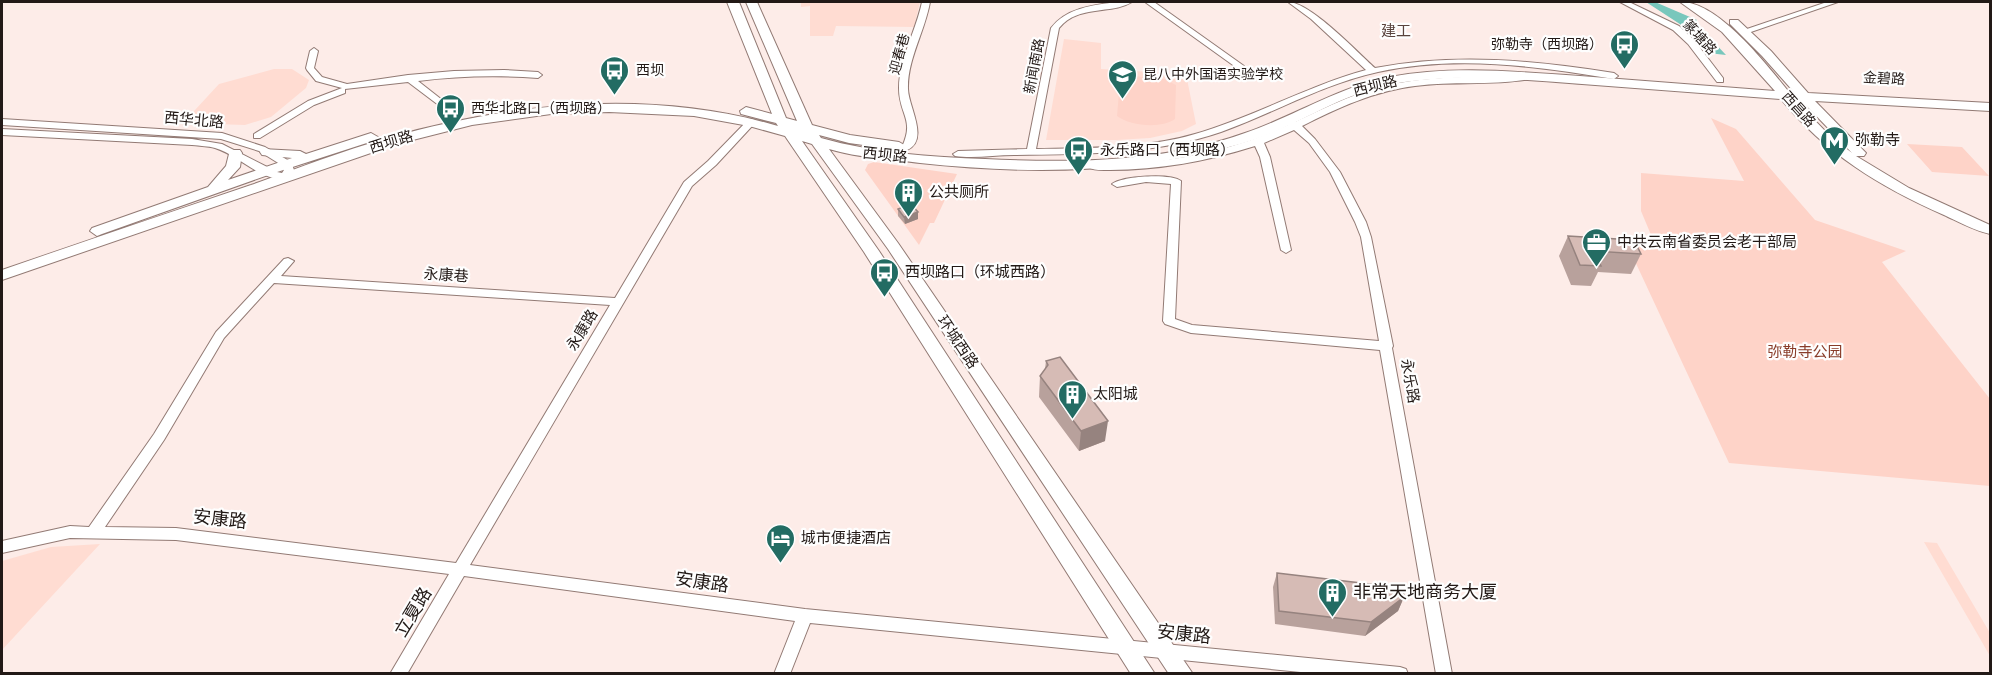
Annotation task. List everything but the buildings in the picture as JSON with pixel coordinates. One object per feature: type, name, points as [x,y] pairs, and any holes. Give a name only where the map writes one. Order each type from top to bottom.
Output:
[{"type":"main road","name":"环城西路","points":[[733,2],[780,118],[871,251],[1144,674]]},
{"type":"main road","name":"环城西路","points":[[751,2],[807,128],[893,246],[1182,674]]},
{"type":"main road","name":"西昌路","points":[[1686,2],[1706,12],[1732,34],[1844,140],[1885,172],[1914,188],[1990,222]]},
{"type":"main road","name":"西昌路","points":[[1700,2],[1732,20],[1745,31],[1822,136],[1849,159],[1906,194],[1990,230]]},
{"type":"main road","name":"西坝路","points":[[2,265],[266,171],[286,170],[330,149],[385,132],[457,116],[542,104],[614,100],[723,106],[780,118],[849,139],[958,154],[1041,160],[1147,154],[1183,148],[1244,130],[1316,96],[1350,83],[1402,72],[1472,68],[1719,80],[1791,91]]},
{"type":"main road","name":"西坝路","points":[[2,275],[286,170],[430,131],[521,114],[583,109],[660,110],[721,115],[851,151],[953,162],[1071,166],[1128,163],[1192,153],[1291,122],[1345,94],[1409,78],[1476,74],[1537,76],[1791,91]]},
{"type":"main road","name":"金碧路","points":[[1791,91],[1990,99]]},
{"type":"main road","name":"金碧路","points":[[1791,91],[1900,104],[1990,107]]},
{"type":"main road","points":[[267,152],[292,155],[330,149]]},
{"type":"main road","points":[[198,195],[229,172],[235,162],[235,153]]},
{"type":"street","name":"迎春巷","points":[[907,147],[914,133],[913,120],[904,99],[906,70],[917,41],[926,2]]},
{"type":"street","name":"新闻南路","points":[[1031,152],[1058,22],[1069,15],[1128,2]]},
{"type":"street","points":[[1149,2],[1240,66]]},
{"type":"street","points":[[1292,2],[1314,17],[1373,71]]},
{"type":"street","name":"篆塘路","points":[[1624,2],[1676,28],[1691,42],[1719,80]]},
{"type":"street","points":[[1745,31],[1834,2]]},
{"type":"street","points":[[314,51],[310,68],[318,79],[347,87],[408,78],[504,72],[538,75]]},
{"type":"street","points":[[958,154],[1005,151],[1083,153],[1177,142],[1236,125],[1307,92],[1373,71],[1420,64],[1468,62],[1564,67],[1614,76]]},
{"type":"street","points":[[408,78],[457,116]]},
{"type":"street","points":[[257,136],[311,103],[342,91]]},
{"type":"street","name":"永康路","points":[[460,570],[688,184],[712,163],[751,122]]},
{"type":"street","points":[[1071,166],[1134,168],[1197,159],[1258,141],[1291,122]]},
{"type":"street","name":"永乐路","points":[[1291,122],[1308,137],[1336,174],[1358,212],[1366,237],[1444,674]]},
{"type":"street","name":"西华北路","points":[[2,123],[222,136],[267,152],[286,170]]},
{"type":"street","name":"西华北路","points":[[2,132],[192,142],[219,146],[266,171]]},
{"type":"street","points":[[1258,141],[1264,157],[1286,250]]},
{"type":"street","points":[[1117,184],[1146,179],[1176,181],[1169,321],[1191,329],[1387,346]]},
{"type":"street","points":[[94,531],[159,437],[210,349],[237,315],[288,261]]},
{"type":"street","name":"永康巷","points":[[271,279],[619,302]]},
{"type":"street","name":"安康路","points":[[2,547],[70,532],[176,534],[805,616],[1400,674]]},
{"type":"street","name":"立夏路","points":[[398,674],[460,570]]},
{"type":"street","points":[[782,674],[805,616]]},
{"type":"shaded area","points":[[801,2],[920,2],[914,27],[836,26],[833,36],[810,36],[810,6],[801,7]]},
{"type":"shaded area","name":"昆八中外国语实验学校","points":[[1064,39],[1101,43],[1101,69],[1186,74],[1196,124],[1182,131],[1150,138],[1046,140]]},
{"type":"shaded area","points":[[274,69],[292,69],[309,80],[306,88],[271,117],[245,125],[183,123],[219,84]]},
{"type":"shaded area","points":[[1924,542],[1937,543],[1990,633],[1990,656]]},
{"type":"shaded area","points":[[100,544],[2,650],[2,561],[51,547]]},
{"type":"green space","points":[[1134,76],[1164,79],[1176,85],[1175,119],[1162,124],[1146,125],[1130,122],[1117,116],[1120,81]]},
{"type":"green space","name":"弥勒寺公园","points":[[1711,118],[1736,129],[1815,220],[1906,251],[1882,262],[1990,399],[1990,486],[1729,463],[1626,242],[1654,242],[1641,211],[1641,173],[1744,181]]},
{"type":"green space","points":[[1907,144],[1962,147],[1989,176],[1932,172]]},
{"type":"green space","points":[[874,162],[957,174],[934,223],[930,223],[919,245],[865,170],[868,164]]},
{"type":"water","points":[[1646,2],[1655,2],[1697,20],[1695,22],[1726,55],[1708,53],[1689,30]]},
{"type":"place","name":"弥勒寺（西坝路）","points":[[1624,70]]},
{"type":"place","name":"西坝","points":[[615,96]]},
{"type":"place","name":"昆八中外国语实验学校","points":[[1122,100]]},
{"type":"place","name":"西华北路口（西坝路）","points":[[450,134]]},
{"type":"place","name":"弥勒寺","points":[[1834,166]]},
{"type":"place","name":"永乐路口（西坝路）","points":[[1079,176]]},
{"type":"place","name":"公共厕所","points":[[908,218]]},
{"type":"place","name":"中共云南省委员会老干部局","points":[[1596,268]]},
{"type":"place","name":"西坝路口（环城西路）","points":[[884,298]]},
{"type":"place","name":"太阳城","points":[[1072,420]]},
{"type":"place","name":"城市便捷酒店","points":[[780,564]]},
{"type":"place","name":"非常天地商务大厦","points":[[1332,618]]},
{"type":"district","name":"建工","points":[[1396,31]]}]
